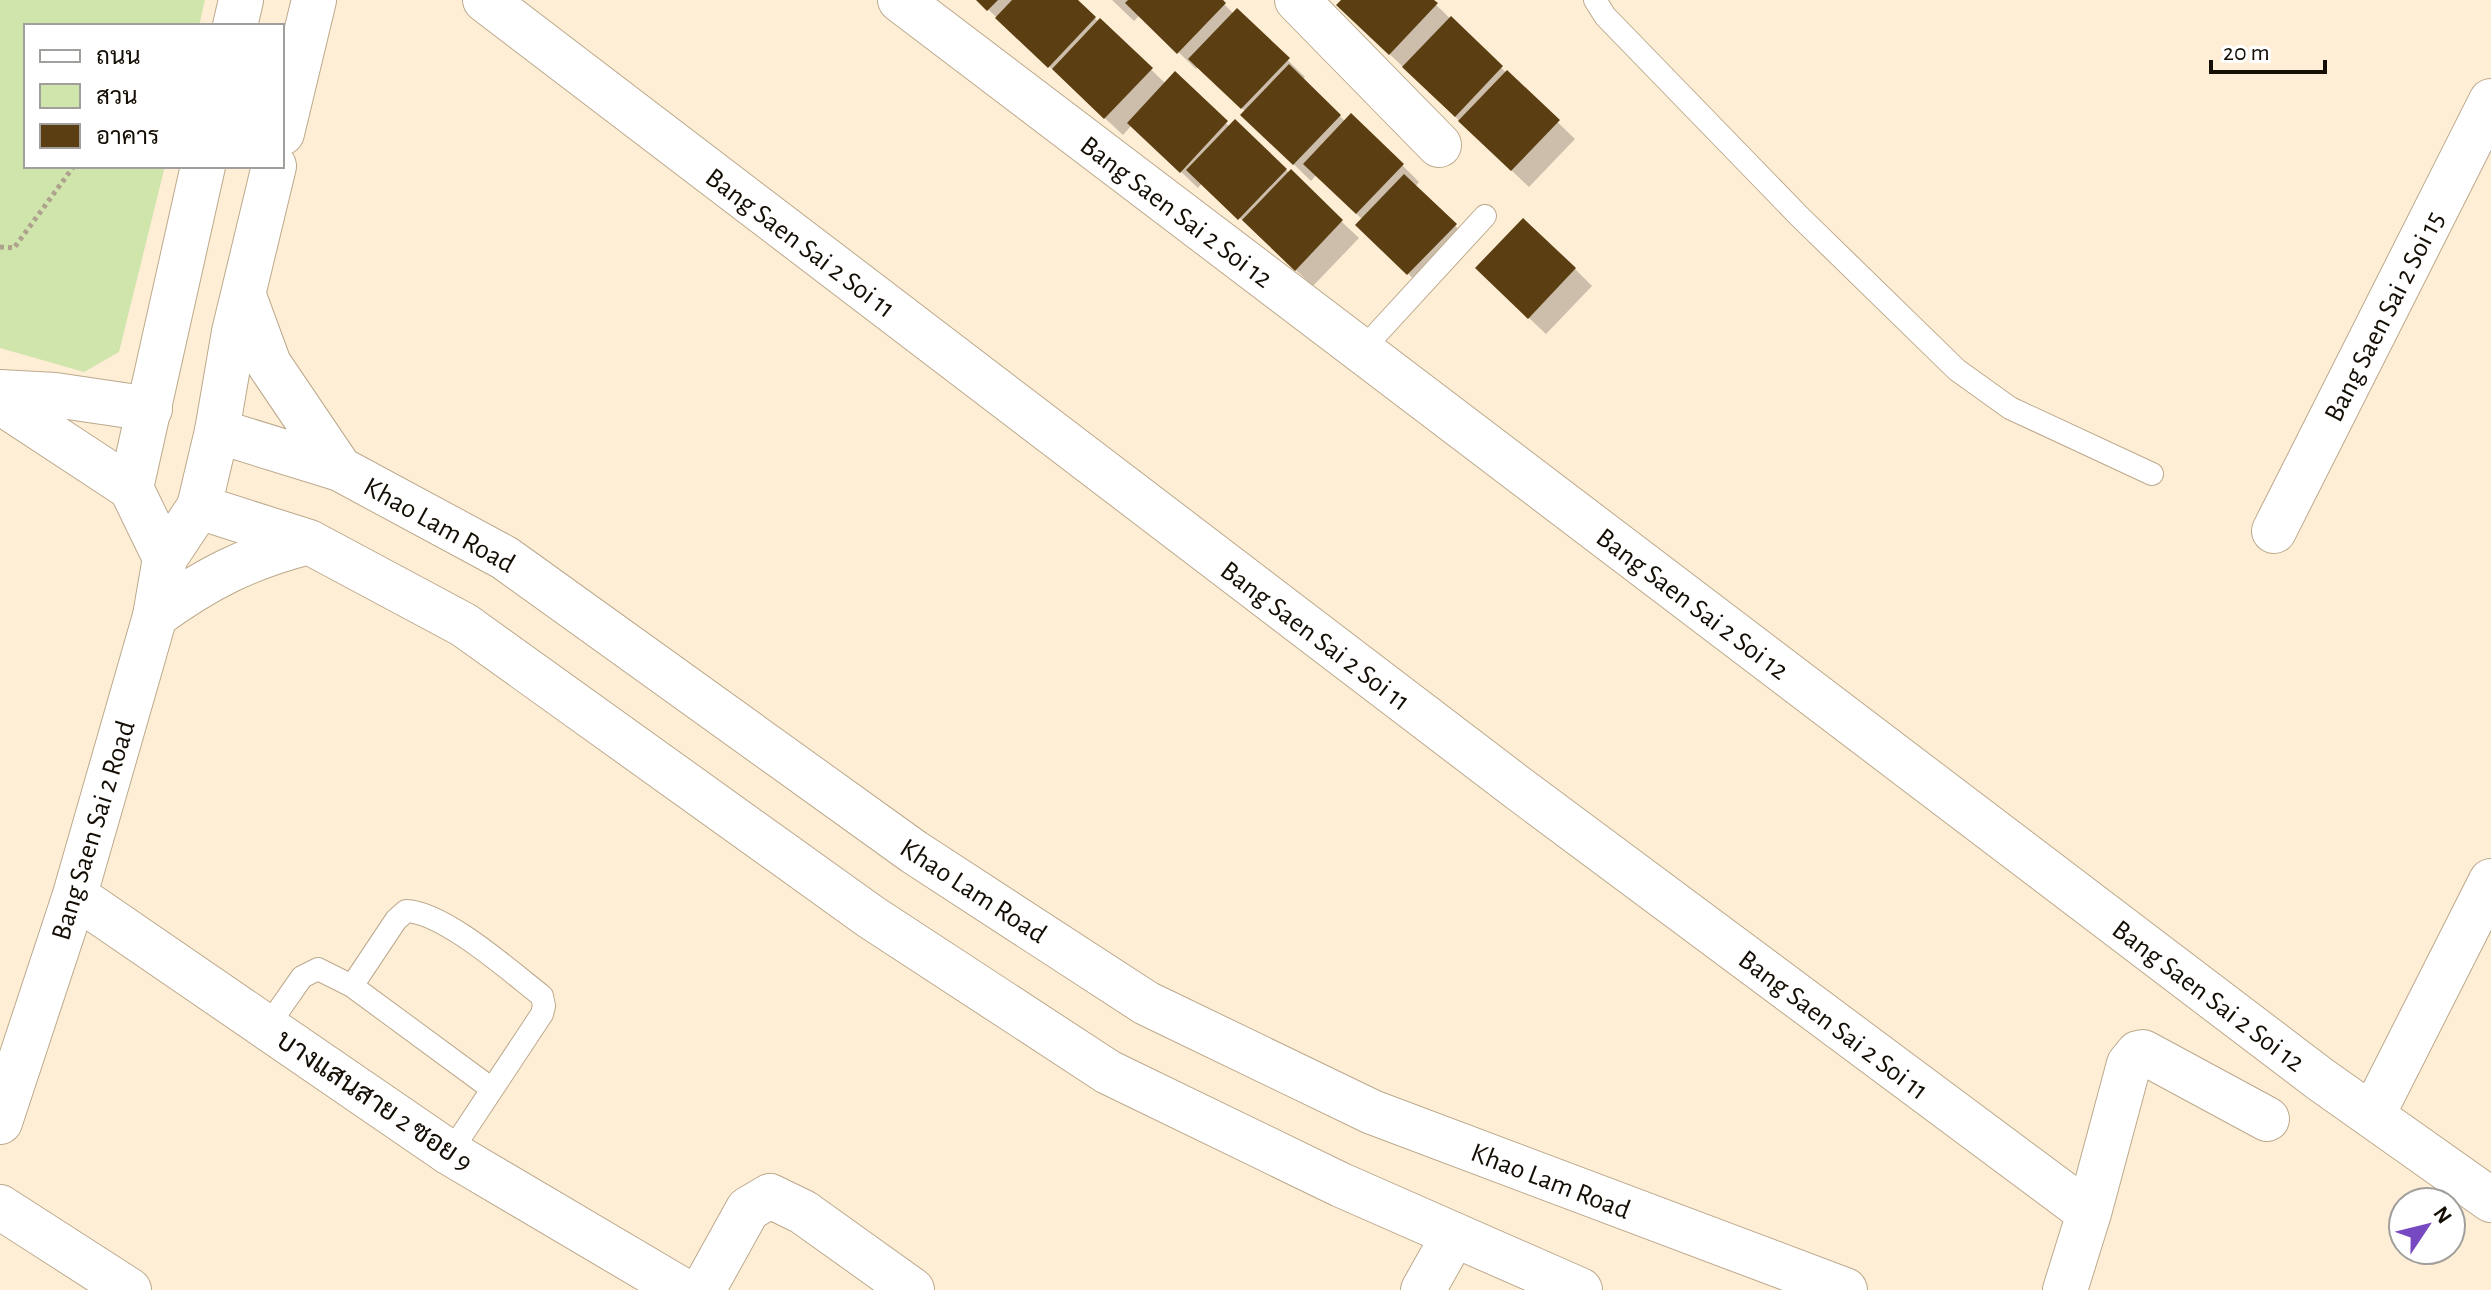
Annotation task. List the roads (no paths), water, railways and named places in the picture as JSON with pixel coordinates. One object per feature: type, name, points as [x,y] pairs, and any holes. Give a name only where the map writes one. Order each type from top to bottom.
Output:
[{"type":"street","points":[[235,24],[241,0]]},
{"type":"street","points":[[284,125],[314,0]]},
{"type":"street","name":"Bang Saen Sai 2 Soi 11","points":[[485,0],[1518,788],[2089,1213]]},
{"type":"street","name":"Bang Saen Sai 2 Soi 12","points":[[900,0],[2372,1116],[2491,1200]]},
{"type":"street","points":[[1297,0],[1439,145]]},
{"type":"street","name":"Bang Saen Sai 2 Soi 15","points":[[2274,531],[2491,101]]},
{"type":"street","points":[[165,558],[131,488],[203,168]]},
{"type":"street","name":"Bang Saen Sai 2 Road","points":[[2,1105],[74,898],[155,616],[165,558],[199,507],[217,431],[234,332],[274,168]]},
{"type":"street","points":[[244,296],[269,364],[340,469]]},
{"type":"street","name":"Khao Lam Road","points":[[0,392],[55,395],[150,409],[340,469],[505,558],[914,852],[1146,1003],[1372,1112],[1845,1290]]},
{"type":"street","points":[[0,402],[131,488],[309,542],[464,625],[871,917],[1108,1072],[1341,1185],[1580,1290]]},
{"type":"street","points":[[155,616],[222,572],[263,554],[309,542]]},
{"type":"street","points":[[2372,1116],[2491,881]]},
{"type":"street","name":"บางแสนสาย 2 ซอย 9","points":[[74,898],[450,1153],[682,1290]]},
{"type":"street","points":[[2065,1290],[2129,1064],[2138,1053],[2143,1052],[2267,1119]]},
{"type":"street","points":[[703,1290],[748,1209],[770,1196],[803,1212],[912,1290]]},
{"type":"street","points":[[0,1207],[129,1290]]},
{"type":"street","points":[[1423,1290],[1454,1235]]},
{"type":"lane","points":[[1595,0],[1605,16],[1800,217],[1957,370],[2010,408],[2152,474]]},
{"type":"lane","points":[[1361,351],[1485,216]]},
{"type":"lane","points":[[352,986],[396,920],[406,911],[421,911],[480,948],[542,996],[544,1006],[450,1153]]},
{"type":"lane","points":[[267,1027],[302,977],[318,969],[352,986],[492,1089]]}]
